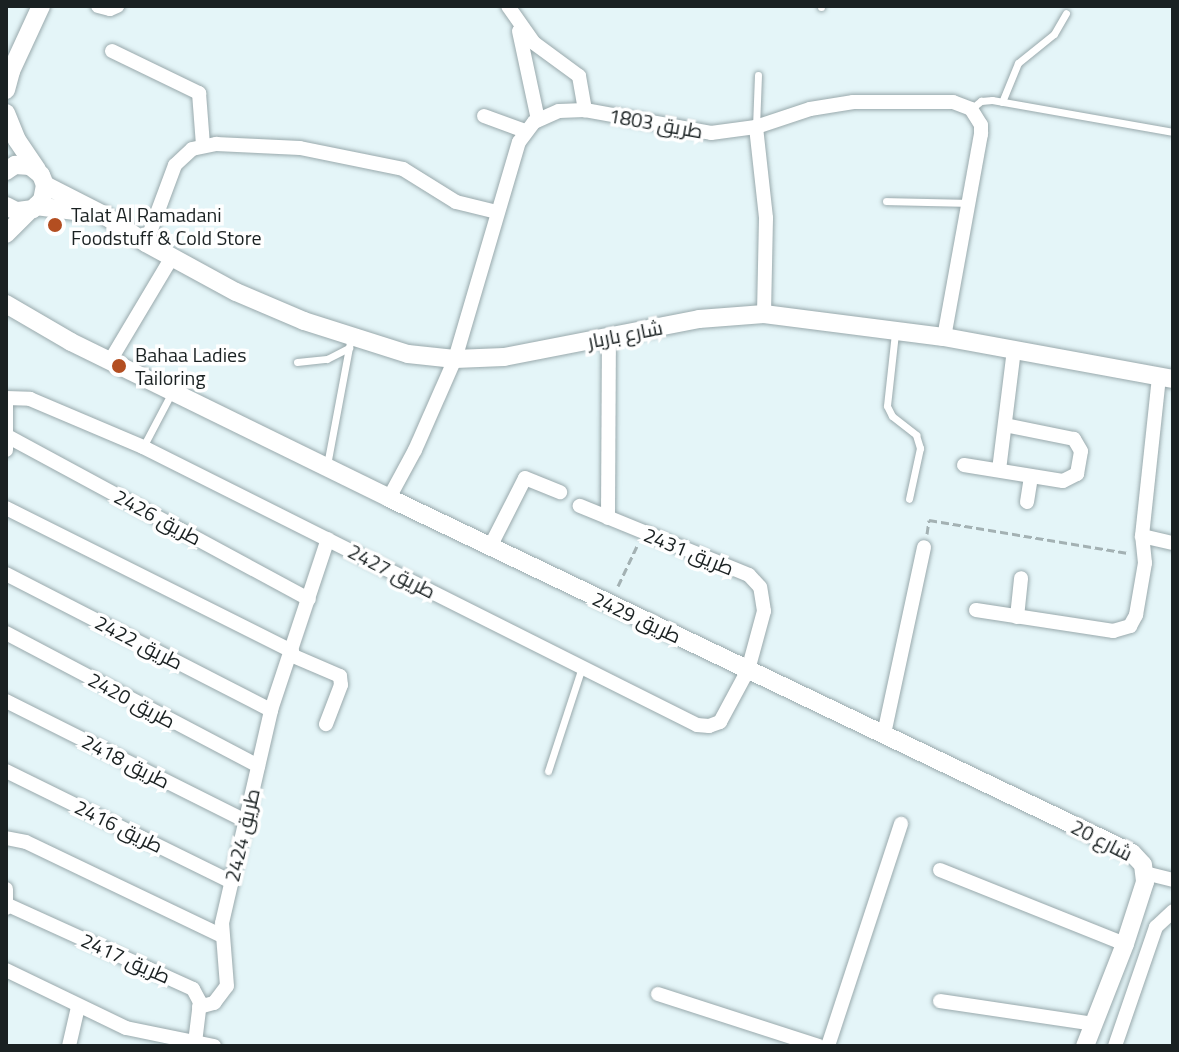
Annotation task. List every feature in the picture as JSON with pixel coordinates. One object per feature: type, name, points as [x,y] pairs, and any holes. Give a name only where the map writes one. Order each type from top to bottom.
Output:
[{"type":"street","points":[[6,90],[11,71],[41,6]]},
{"type":"street","points":[[98,6],[110,9],[117,6]]},
{"type":"street","points":[[511,11],[534,43],[579,76],[583,84],[585,110]]},
{"type":"street","points":[[511,11],[524,47],[538,120]]},
{"type":"street","points":[[112,51],[199,93],[210,144]]},
{"type":"street","name":"طريق 1803","points":[[525,131],[538,120],[559,111],[585,110],[691,131],[729,132],[756,127],[810,109],[853,102],[953,102],[971,109]]},
{"type":"street","points":[[944,337],[981,134],[981,125],[971,109]]},
{"type":"street","points":[[6,113],[17,140],[41,178],[33,208],[6,234]]},
{"type":"street","points":[[389,498],[415,450],[455,359],[497,212],[525,131],[484,116]]},
{"type":"street","points":[[756,127],[766,218],[764,314]]},
{"type":"street","points":[[146,243],[175,165],[182,156],[210,144],[300,148],[403,169],[456,202],[497,212]]},
{"type":"street","points":[[6,171],[23,165],[41,178]]},
{"type":"street","name":"شارع باربار","points":[[41,178],[146,243],[270,307],[350,343],[408,354],[455,359],[504,357],[699,319],[764,314],[944,337],[1166,377]]},
{"type":"street","name":"شارع باربار","points":[[6,206],[16,211],[33,208],[104,215]]},
{"type":"street","points":[[110,361],[172,257]]},
{"type":"street","name":"طريق 2429","points":[[6,304],[110,361],[389,498],[884,734]]},
{"type":"street","points":[[608,518],[609,337]]},
{"type":"street","points":[[999,470],[1014,349]]},
{"type":"street","points":[[976,610],[1113,631],[1125,629],[1136,615],[1145,555],[1142,536],[1166,377]]},
{"type":"street","name":"طريق 2427","points":[[7,404],[30,399],[143,447],[697,725],[709,726],[724,717],[748,670]]},
{"type":"street","points":[[6,450],[7,404]]},
{"type":"street","points":[[964,465],[1063,481],[1074,477],[1081,451],[1078,442],[1070,437],[1005,425]]},
{"type":"street","name":"طريق 2426","points":[[7,436],[309,599]]},
{"type":"street","points":[[1027,502],[1031,476]]},
{"type":"street","points":[[490,547],[525,478],[560,492]]},
{"type":"street","name":"طريق 2431","points":[[580,506],[749,575],[760,587],[764,611],[748,670]]},
{"type":"street","points":[[6,508],[340,676],[341,685],[326,724]]},
{"type":"street","points":[[1142,536],[1173,543]]},
{"type":"street","name":"طريق 2424","points":[[199,1007],[214,1003],[227,986],[220,935],[258,766],[271,710],[328,539]]},
{"type":"street","points":[[884,734],[924,547]]},
{"type":"street","name":"طريق 2422","points":[[6,574],[271,710]]},
{"type":"street","points":[[1017,617],[1021,578]]},
{"type":"street","name":"طريق 2420","points":[[6,633],[258,766]]},
{"type":"street","name":"طريق 2418","points":[[6,701],[246,821]]},
{"type":"street","name":"شارع 20","points":[[884,734],[1132,853],[1143,865],[1145,873],[1125,944],[1085,1046]]},
{"type":"street","name":"طريق 2416","points":[[6,771],[232,882]]},
{"type":"street","points":[[828,1046],[901,824]]},
{"type":"street","points":[[6,838],[26,842],[220,935]]},
{"type":"street","points":[[940,870],[1125,944]]},
{"type":"street","points":[[1145,873],[1173,880]]},
{"type":"street","points":[[6,889],[7,906]]},
{"type":"street","name":"طريق 2417","points":[[7,906],[189,986],[197,992],[199,1007]]},
{"type":"street","points":[[1115,1046],[1156,927],[1173,911]]},
{"type":"street","points":[[6,970],[78,1007],[142,1033],[214,1046]]},
{"type":"street","points":[[658,994],[819,1046]]},
{"type":"street","points":[[940,1001],[1093,1024]]},
{"type":"street","points":[[69,1046],[78,1007]]},
{"type":"street","points":[[195,1044],[199,1007]]},
{"type":"lane","points":[[1002,102],[1018,63],[1054,34],[1066,13]]},
{"type":"lane","points":[[756,127],[758,75]]},
{"type":"lane","name":"طريق 1803","points":[[971,109],[986,100],[1173,132]]},
{"type":"lane","points":[[886,201],[969,203]]},
{"type":"lane","points":[[895,330],[887,406],[892,416],[916,435],[920,448],[909,499]]},
{"type":"lane","points":[[297,362],[327,359],[350,343]]},
{"type":"lane","points":[[327,467],[350,343]]},
{"type":"lane","points":[[143,447],[173,391]]},
{"type":"lane","points":[[548,771],[582,667]]},
{"type":"path","points":[[924,547],[929,520],[1145,555]]},
{"type":"path","points":[[610,604],[643,532]]},
{"type":"place","name":"Talat Al Ramadani Foodstuff & Cold Store","points":[[55,225]]},
{"type":"place","name":"Bahaa Ladies Tailoring","points":[[119,366]]}]
